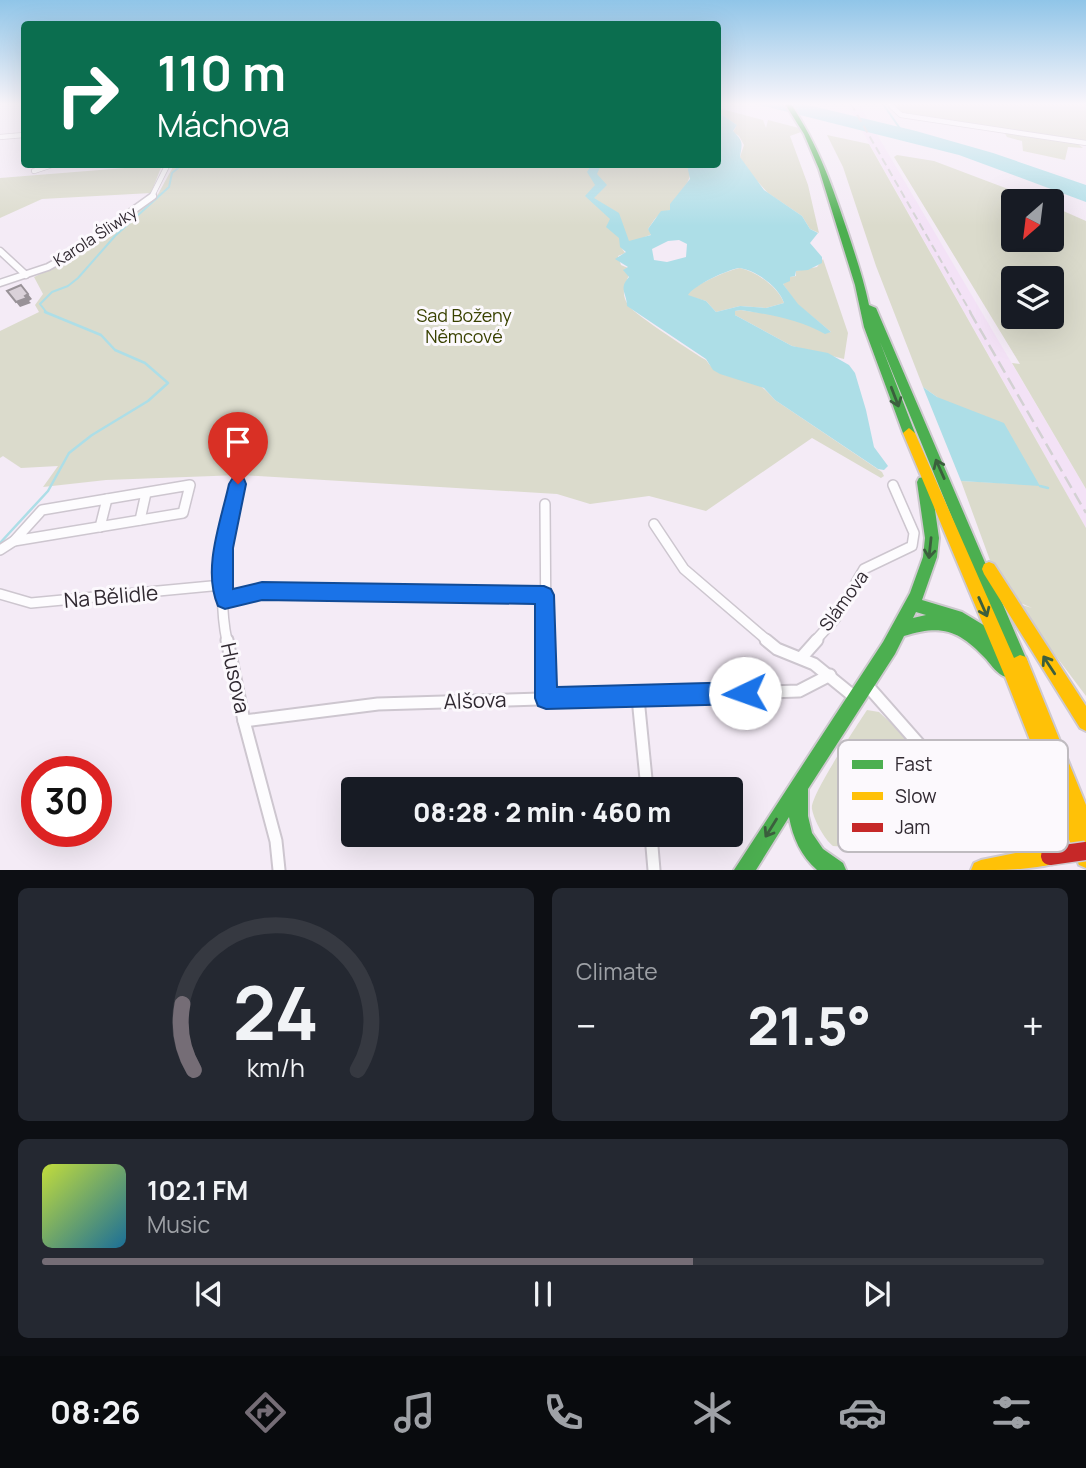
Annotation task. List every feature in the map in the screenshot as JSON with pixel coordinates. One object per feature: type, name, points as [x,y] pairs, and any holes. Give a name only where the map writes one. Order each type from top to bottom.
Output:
[{"type":"main road","points":[[812,145],[830,188],[860,285],[869,327],[909,433],[999,642],[1019,675],[1047,740]]},
{"type":"main road","points":[[860,285],[967,531],[1043,740]]},
{"type":"main road","points":[[744,870],[775,821],[801,788],[901,629],[931,554],[932,529],[926,494],[909,433]]},
{"type":"main road","points":[[967,531],[1012,609],[1086,722]]},
{"type":"main road","points":[[912,604],[930,607],[964,619],[999,642]]},
{"type":"main road","points":[[901,629],[928,619],[954,622],[974,635],[1019,675]]},
{"type":"main road","points":[[1068,787],[1086,828]]},
{"type":"main road","points":[[801,788],[796,808],[801,834],[815,855],[836,870]]},
{"type":"main road","points":[[1068,809],[1086,858]]},
{"type":"main road","points":[[981,870],[1086,851]]},
{"type":"street","points":[[34,171],[43,168]]},
{"type":"street","name":"Karola Śliwky","points":[[0,283],[26,275],[75,252],[148,201],[158,188],[166,168]]},
{"type":"street","points":[[0,251],[26,275]]},
{"type":"street","name":"Husova","points":[[238,484],[224,548],[224,627],[244,721],[275,841],[279,870]]},
{"type":"street","points":[[1,549],[14,541],[42,510],[190,485],[183,513],[14,541]]},
{"type":"street","name":"Slámova","points":[[801,658],[835,619],[864,569],[912,546],[914,533],[893,485]]},
{"type":"street","points":[[140,520],[146,493]]},
{"type":"street","points":[[100,527],[107,499]]},
{"type":"street","points":[[545,504],[546,698]]},
{"type":"street","points":[[654,524],[684,569],[777,649],[801,658],[830,675],[857,698]]},
{"type":"street","name":"Na Bělidle","points":[[0,594],[32,603],[222,585]]},
{"type":"street","points":[[225,600],[262,591],[544,595]]},
{"type":"street","name":"Alšova","points":[[244,721],[378,704],[799,691],[830,675]]},
{"type":"street","points":[[866,684],[915,740]]},
{"type":"street","points":[[638,698],[645,777]]},
{"type":"street","points":[[652,847],[654,870]]},
{"type":"shaded area","points":[[870,145],[883,145],[1086,489],[1086,528]]},
{"type":"green space","points":[[744,145],[793,145],[808,185],[819,233],[810,229],[802,216],[768,193],[747,170],[740,157]]},
{"type":"green space","points":[[832,145],[869,145],[1086,528],[1086,696],[1016,603],[1032,608],[1014,600],[995,574],[961,481],[1039,485],[923,387],[876,266],[843,167]]},
{"type":"green space","points":[[1022,145],[1079,145],[1083,148],[1068,147],[1065,160],[1023,151]]},
{"type":"green space","points":[[897,155],[934,161],[1008,189],[1001,189],[1001,252],[1064,252],[1064,211],[1086,221],[1086,489],[1012,363],[1020,364],[894,157]]},
{"type":"green space","points":[[125,168],[161,168],[151,193],[42,199],[0,218],[0,178]]},
{"type":"green space","name":"Sad Boženy Němcové","points":[[172,168],[689,168],[687,182],[670,210],[659,215],[648,229],[652,234],[621,247],[625,253],[618,256],[621,265],[628,268],[624,270],[629,275],[624,290],[628,305],[706,360],[717,371],[763,388],[775,400],[882,472],[884,476],[881,478],[812,438],[706,511],[649,496],[590,504],[557,494],[240,475],[106,480],[43,487],[58,466],[21,468],[3,456],[0,458],[0,331],[39,312],[35,305],[43,294],[34,277],[82,254],[157,196]]},
{"type":"green space","points":[[823,259],[848,333],[844,359],[792,346],[735,315],[735,311],[741,310],[776,315],[802,321],[822,332],[831,332],[797,304],[783,284],[789,277],[796,276],[796,271],[817,267]]},
{"type":"green space","points":[[740,268],[766,281],[777,291],[784,303],[766,308],[740,306],[716,312],[706,301],[688,296],[688,292],[699,285]]},
{"type":"green space","points":[[867,710],[879,712],[908,740],[848,740]]},
{"type":"green space","points":[[838,757],[838,846],[833,846],[826,839],[812,809],[826,776]]},
{"type":"water","points":[[721,145],[741,145],[740,157],[764,190],[802,216],[810,229],[818,233],[810,243],[822,257],[822,263],[808,270],[796,271],[790,281],[783,284],[798,304],[831,332],[825,334],[794,321],[741,310],[735,311],[735,315],[792,346],[828,353],[849,365],[855,373],[874,447],[888,466],[884,470],[878,469],[775,400],[764,388],[713,370],[706,359],[627,306],[624,288],[629,277],[623,270],[628,267],[615,259],[626,252],[620,247],[619,238],[606,227],[610,219],[585,196],[595,185],[587,172],[589,168],[600,168],[597,174],[607,185],[594,198],[619,213],[629,241],[651,235],[648,229],[661,211],[670,210],[670,204],[690,179],[688,168],[721,168]],"holes":[[[679,240],[687,244],[686,257],[667,262],[654,260],[652,249],[668,241]],[[740,268],[753,272],[777,291],[784,303],[766,308],[740,306],[716,312],[706,301],[688,295],[711,278],[728,271]]]},
{"type":"water","points":[[918,145],[964,145],[993,153],[1086,185],[1086,202],[1064,194],[1064,189],[1051,189],[959,155]]},
{"type":"water","points":[[923,387],[937,397],[1004,423],[1040,486],[961,481]]},
{"type":"building","points":[[21,285],[28,294],[25,296],[27,298],[16,302],[7,291]]},
{"type":"waterway","points":[[47,313],[40,304],[52,292],[68,286],[78,278],[115,236],[169,187],[172,173],[178,168]]},
{"type":"waterway","points":[[0,543],[48,491],[69,453],[92,435],[148,401],[168,383],[145,363],[115,350],[101,335],[47,313]]},
{"type":"waterway","points":[[1040,486],[1048,488]]},
{"type":"railway","points":[[874,145],[971,313]]},
{"type":"railway","points":[[970,312],[1086,513]]},
{"type":"traffic: fast","points":[[812,145],[823,169],[860,285],[869,327],[909,433]]},
{"type":"traffic: fast","points":[[871,308],[1020,663]]},
{"type":"traffic: fast","points":[[744,870],[889,648],[917,595],[930,557],[932,538],[924,482]]},
{"type":"traffic: fast","points":[[912,604],[957,617],[996,641]]},
{"type":"traffic: fast","points":[[901,629],[935,621],[961,627],[983,644],[1006,669]]},
{"type":"traffic: fast","points":[[800,792],[799,816],[804,838],[816,856],[836,870]]},
{"type":"traffic: slow","points":[[909,433],[1039,740]]},
{"type":"traffic: slow","points":[[989,569],[1086,722]]},
{"type":"traffic: slow","points":[[1020,663],[1051,740]]},
{"type":"traffic: slow","points":[[1068,783],[1086,828]]},
{"type":"traffic: slow","points":[[1068,813],[1086,858]]},
{"type":"traffic: slow","points":[[981,870],[1050,856]]},
{"type":"traffic: jam","points":[[1050,856],[1086,851]]},
{"type":"route","points":[[238,484],[224,548],[222,585],[225,600],[262,591],[544,595],[546,698],[638,698],[745,693]]}]
